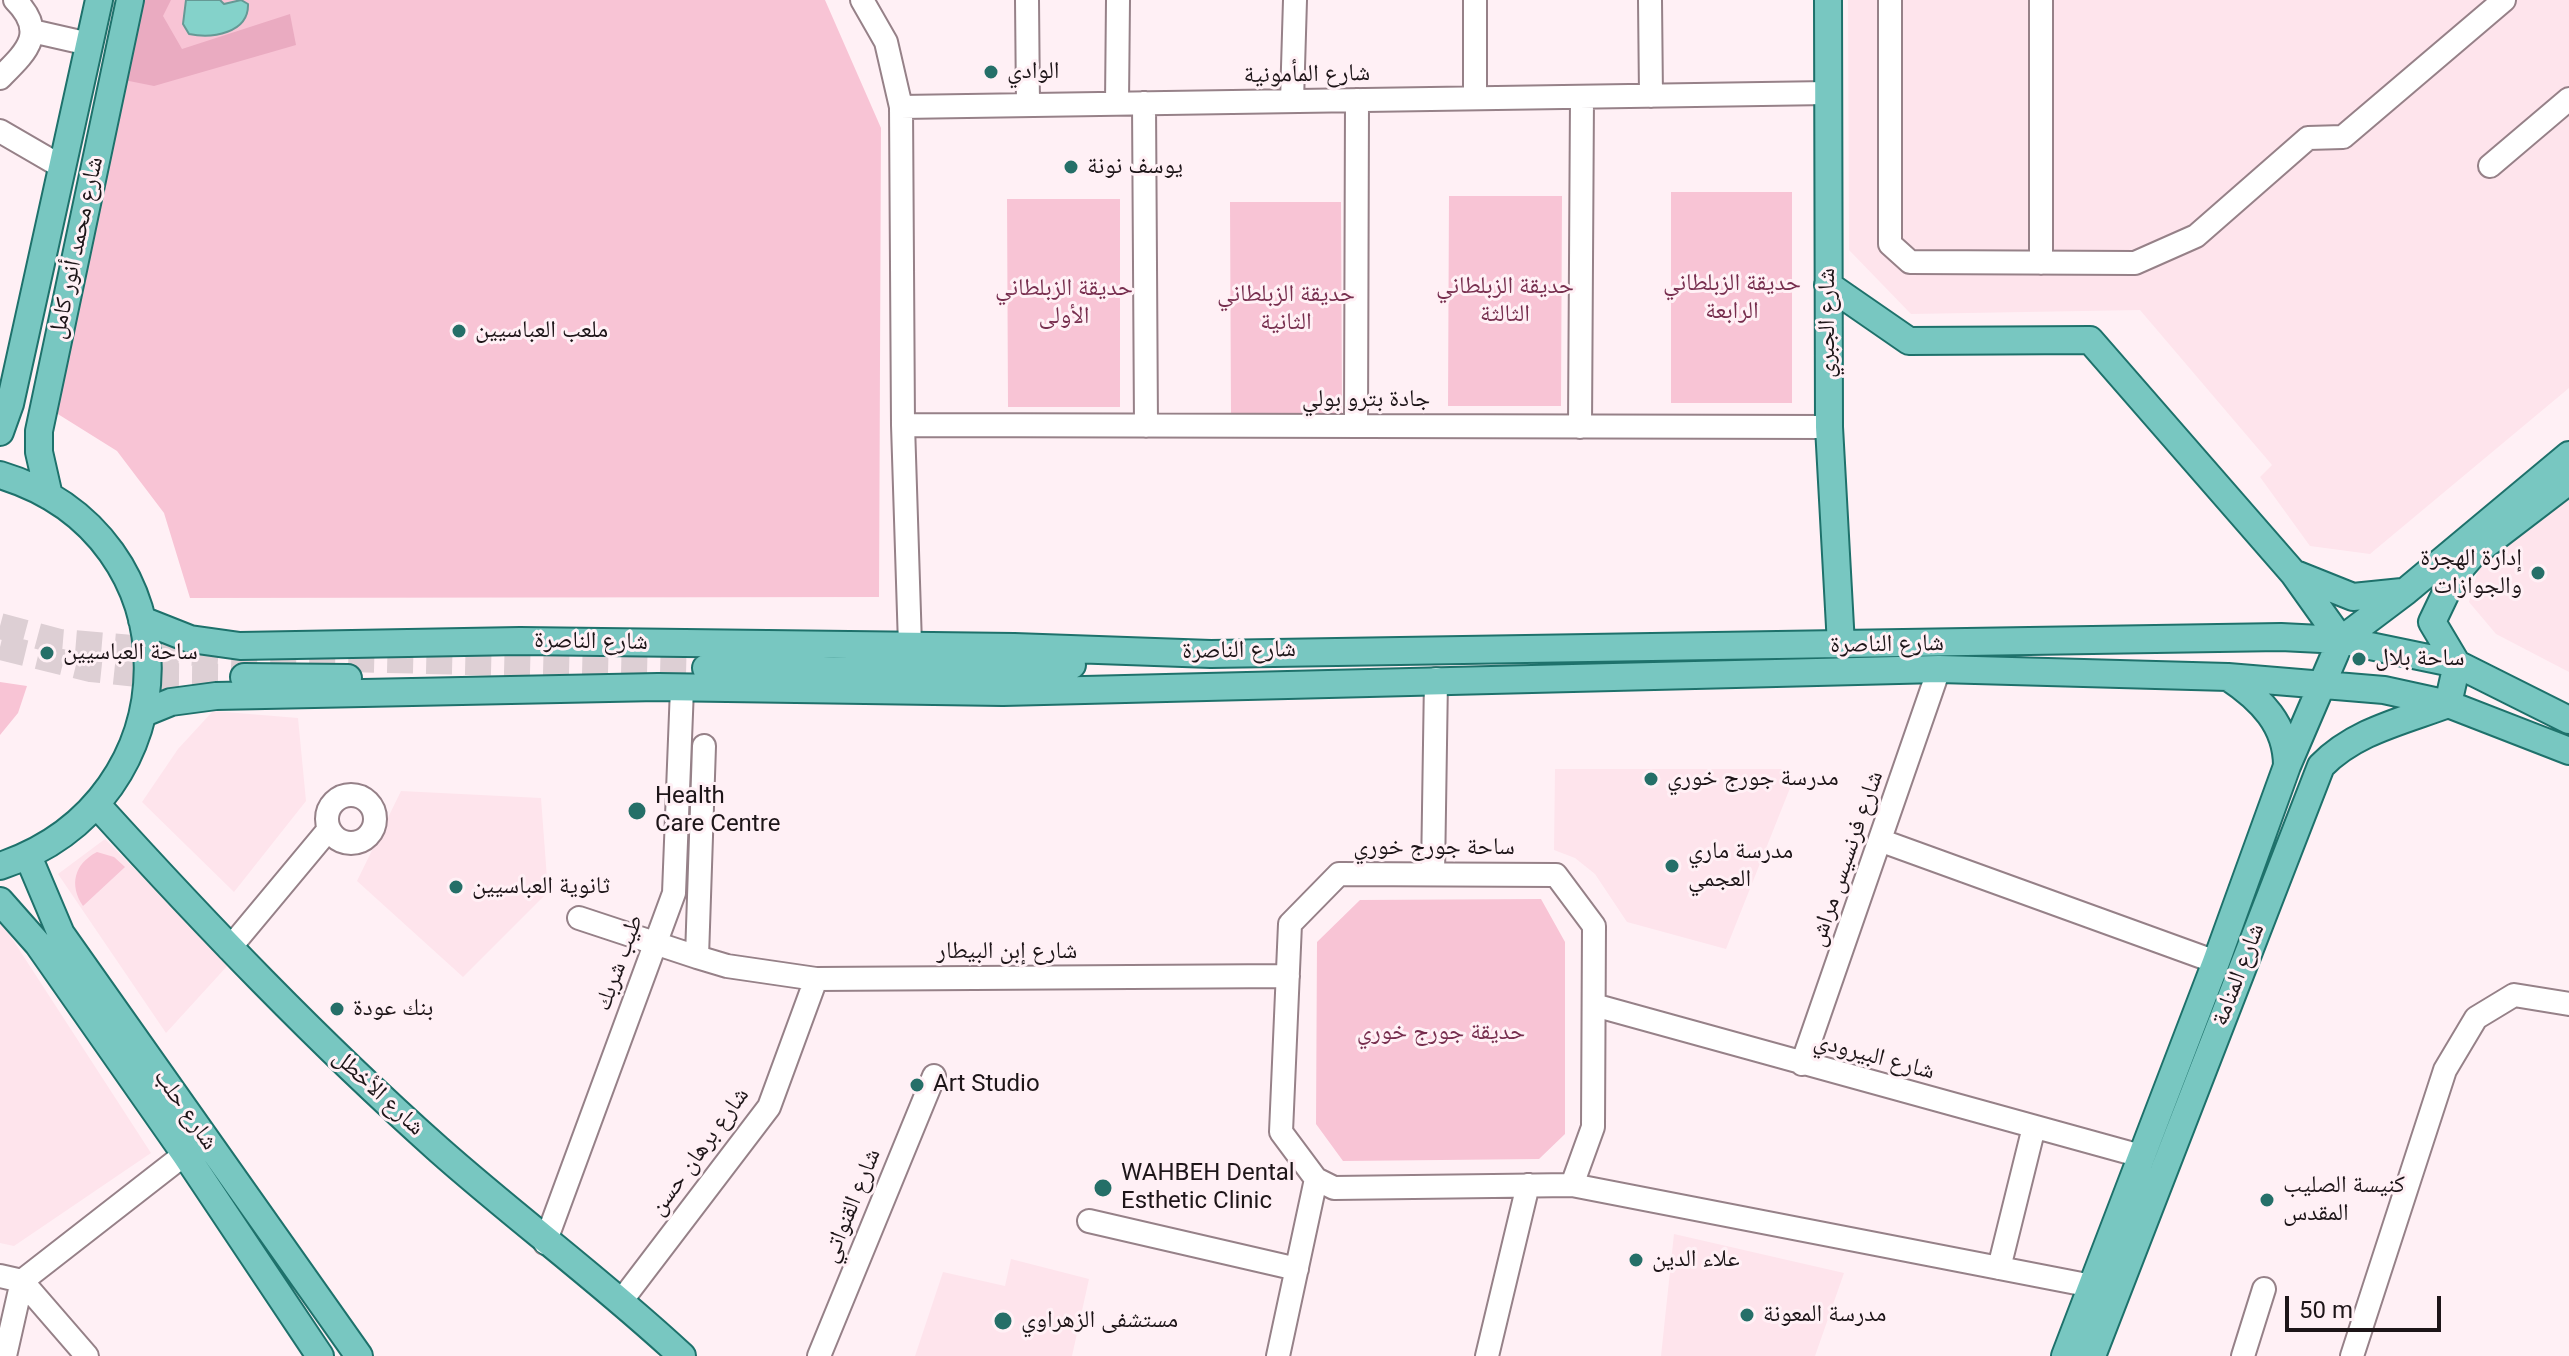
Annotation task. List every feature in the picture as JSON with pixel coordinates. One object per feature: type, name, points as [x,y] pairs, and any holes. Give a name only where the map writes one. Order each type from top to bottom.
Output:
[{"type":"main road","name":"شارع محمد أنور كامل","points":[[0,432],[10,404],[99,0]]},
{"type":"main road","name":"شارع محمد أنور كامل","points":[[49,496],[39,452],[39,431],[130,0]]},
{"type":"main road","name":"شارع الجبري","points":[[1828,0],[1829,427],[1841,645]]},
{"type":"main road","points":[[1828,285],[1909,341],[2090,340],[2294,574],[2341,640],[2406,591],[2569,455]]},
{"type":"main road","points":[[0,475],[49,496],[81,519],[108,549],[129,583],[142,620],[147,651],[144,713],[128,757],[97,805],[66,834],[28,856],[0,866]]},
{"type":"main road","points":[[2448,704],[2457,664],[2432,622],[2454,576],[2472,555],[2569,481]]},
{"type":"main road","points":[[2294,574],[2353,597],[2406,591]]},
{"type":"main road","name":"شارع الناصرة","points":[[142,620],[190,639],[240,646],[520,641],[1014,647],[1211,654],[2281,637],[2341,640],[2457,664],[2569,720]]},
{"type":"main road","name":"شارع المنامة","points":[[2065,1356],[2319,684],[2341,640]]},
{"type":"main road","points":[[706,668],[833,671],[1048,666],[1211,654]]},
{"type":"main road","name":"شارع الناصرة","points":[[144,713],[171,702],[216,696],[670,688],[1003,692],[1939,669],[2228,677],[2384,690],[2448,704],[2569,751]]},
{"type":"main road","points":[[244,677],[516,680],[670,688]]},
{"type":"main road","points":[[2228,677],[2260,702],[2273,718],[2284,735],[2291,757],[2313,738],[2319,740],[2325,749],[2321,766]]},
{"type":"main road","name":"شارع المنامة","points":[[2092,1356],[2321,766],[2340,746],[2363,734],[2448,704]]},
{"type":"main road","name":"شارع الأخطل","points":[[97,805],[229,949],[353,1070],[545,1243],[622,1300],[682,1356]]},
{"type":"main road","name":"شارع حلب","points":[[28,856],[61,934],[359,1356]]},
{"type":"main road","name":"شارع حلب","points":[[0,901],[38,944],[185,1154],[320,1356]]},
{"type":"street","points":[[0,78],[24,55],[32,31],[27,11],[15,0]]},
{"type":"street","points":[[862,0],[886,42],[901,107],[903,425],[910,645]]},
{"type":"street","points":[[1027,0],[1028,105]]},
{"type":"street","points":[[1117,103],[1118,0]]},
{"type":"street","points":[[1292,101],[1295,0]]},
{"type":"street","points":[[1475,0],[1475,98]]},
{"type":"street","points":[[1650,0],[1651,96]]},
{"type":"street","points":[[1890,0],[1890,244],[1910,262],[2041,263],[2135,263],[2196,236],[2308,138],[2343,137],[2504,0]]},
{"type":"street","points":[[2041,0],[2041,263]]},
{"type":"street","points":[[32,31],[89,44]]},
{"type":"street","name":"شارع المأمونية","points":[[901,107],[1828,93]]},
{"type":"street","points":[[1580,427],[1582,97]]},
{"type":"street","points":[[2490,166],[2569,99]]},
{"type":"street","points":[[1356,426],[1357,100]]},
{"type":"street","points":[[1144,103],[1146,426]]},
{"type":"street","points":[[0,131],[62,167]]},
{"type":"street","name":"جادة بترو بولي","points":[[903,425],[1829,427]]},
{"type":"street","name":"شارع فرنسيس مراش","points":[[1802,1064],[1882,841],[1939,669]]},
{"type":"street","points":[[1433,874],[1436,679]]},
{"type":"street","name":"طيب شربك","points":[[545,1243],[674,893],[670,688]]},
{"type":"street","points":[[697,957],[704,746]]},
{"type":"street","points":[[229,949],[329,829]]},
{"type":"street","points":[[1882,841],[2216,962]]},
{"type":"street","name":"ساحة جورج خوري","points":[[1316,1179],[1281,1132],[1290,924],[1339,874],[1556,875],[1594,926],[1593,1127],[1572,1185]]},
{"type":"street","name":"شارع إبن البيطار","points":[[579,918],[727,966],[816,979],[1288,976]]},
{"type":"street","name":"شارع برهان حسن","points":[[622,1300],[769,1107],[816,979]]},
{"type":"street","points":[[2352,1356],[2445,1070],[2476,1018],[2514,995],[2569,1004]]},
{"type":"street","name":"شارع البيرودي","points":[[1594,1005],[2141,1156]]},
{"type":"street","name":"شارع القنواتي","points":[[819,1356],[934,1076]]},
{"type":"street","points":[[1999,1268],[2034,1127]]},
{"type":"street","points":[[5,1356],[22,1281],[185,1154]]},
{"type":"street","points":[[1278,1356],[1316,1179],[1334,1188],[1572,1185],[2092,1286]]},
{"type":"street","points":[[1487,1356],[1528,1185]]},
{"type":"street","points":[[1089,1221],[1297,1269]]},
{"type":"street","points":[[0,1276],[22,1281],[87,1356]]},
{"type":"street","points":[[2243,1356],[2264,1289]]},
{"type":"shaded area","points":[[141,0],[171,0],[163,16],[182,49],[290,14],[296,45],[154,86],[124,80]]},
{"type":"shaded area","points":[[1848,0],[2569,0],[2569,388],[2370,554],[2310,546],[2260,477],[2272,465],[2140,310],[1911,314],[1849,250]]},
{"type":"shaded area","points":[[2569,488],[2569,672],[2496,634],[2469,602],[2480,563]]},
{"type":"shaded area","points":[[213,711],[298,718],[306,801],[234,892],[142,802],[178,749]]},
{"type":"shaded area","name":"مدرسة ماري العجمي","points":[[1555,769],[1782,769],[1790,788],[1726,949],[1627,922],[1595,874],[1575,858],[1554,850]]},
{"type":"shaded area","name":"ثانوية العباسيين","points":[[401,791],[541,798],[548,892],[463,977],[357,881]]},
{"type":"shaded area","points":[[105,839],[229,964],[166,1033],[58,874]]},
{"type":"shaded area","points":[[0,920],[151,1153],[14,1246],[0,1243]]},
{"type":"shaded area","name":"مدرسة المعونة","points":[[1674,1234],[1844,1273],[1815,1356],[1661,1356]]},
{"type":"shaded area","name":"مستشفى الزهراوي","points":[[1011,1259],[1089,1279],[1072,1356],[915,1356],[943,1272],[1005,1286]]},
{"type":"green space","name":"ملعب العباسيين","points":[[141,0],[825,0],[881,128],[879,597],[190,598],[164,513],[117,451],[53,411]]},
{"type":"green space","name":"حديقة الزبلطاني الرابعة","points":[[1671,192],[1792,192],[1792,403],[1671,403]]},
{"type":"green space","name":"حديقة الزبلطاني الثالثة","points":[[1449,196],[1562,196],[1561,406],[1448,406]]},
{"type":"green space","name":"حديقة الزبلطاني الأولى","points":[[1007,199],[1120,199],[1120,407],[1008,407]]},
{"type":"green space","name":"حديقة الزبلطاني الثانية","points":[[1230,202],[1341,202],[1342,415],[1231,416]]},
{"type":"green space","points":[[0,682],[27,686],[18,713],[0,735]]},
{"type":"green space","points":[[97,852],[114,857],[125,867],[83,906],[76,890],[76,876],[83,863]]},
{"type":"green space","name":"حديقة جورج خوري","points":[[1541,899],[1565,942],[1565,1134],[1539,1159],[1343,1161],[1316,1124],[1317,942],[1360,900]]},
{"type":"water","points":[[186,0],[220,0],[224,4],[241,0],[248,4],[247,14],[236,28],[228,32],[208,36],[189,34],[183,24]]},
{"type":"tunnel","points":[[0,626],[60,642],[230,656],[706,668]]},
{"type":"tunnel","points":[[0,647],[91,669],[157,676],[244,677]]},
{"type":"place","name":"الوادي","points":[[991,72]]},
{"type":"place","name":"يوسف نونة","points":[[1071,167]]},
{"type":"place","name":"ملعب العباسيين","points":[[459,331]]},
{"type":"place","name":"إدارة الهجرة والجوازات","points":[[2538,573]]},
{"type":"place","name":"ساحة العباسيين","points":[[47,653]]},
{"type":"place","name":"ساحة بلال","points":[[2359,659]]},
{"type":"place","name":"مدرسة جورج خوري","points":[[1651,779]]},
{"type":"place","name":"Health Care Centre","points":[[637,811]]},
{"type":"place","name":"مدرسة ماري العجمي","points":[[1672,866]]},
{"type":"place","name":"ثانوية العباسيين","points":[[456,887]]},
{"type":"place","name":"بنك عودة","points":[[337,1009]]},
{"type":"place","name":"Art Studio","points":[[917,1085]]},
{"type":"place","name":"WAHBEH Dental Esthetic Clinic","points":[[1103,1188]]},
{"type":"place","name":"كنيسة الصليب المقدس","points":[[2267,1200]]},
{"type":"place","name":"علاء الدين","points":[[1636,1260]]},
{"type":"place","name":"مدرسة المعونة","points":[[1747,1315]]},
{"type":"place","name":"مستشفى الزهراوي","points":[[1003,1321]]}]
